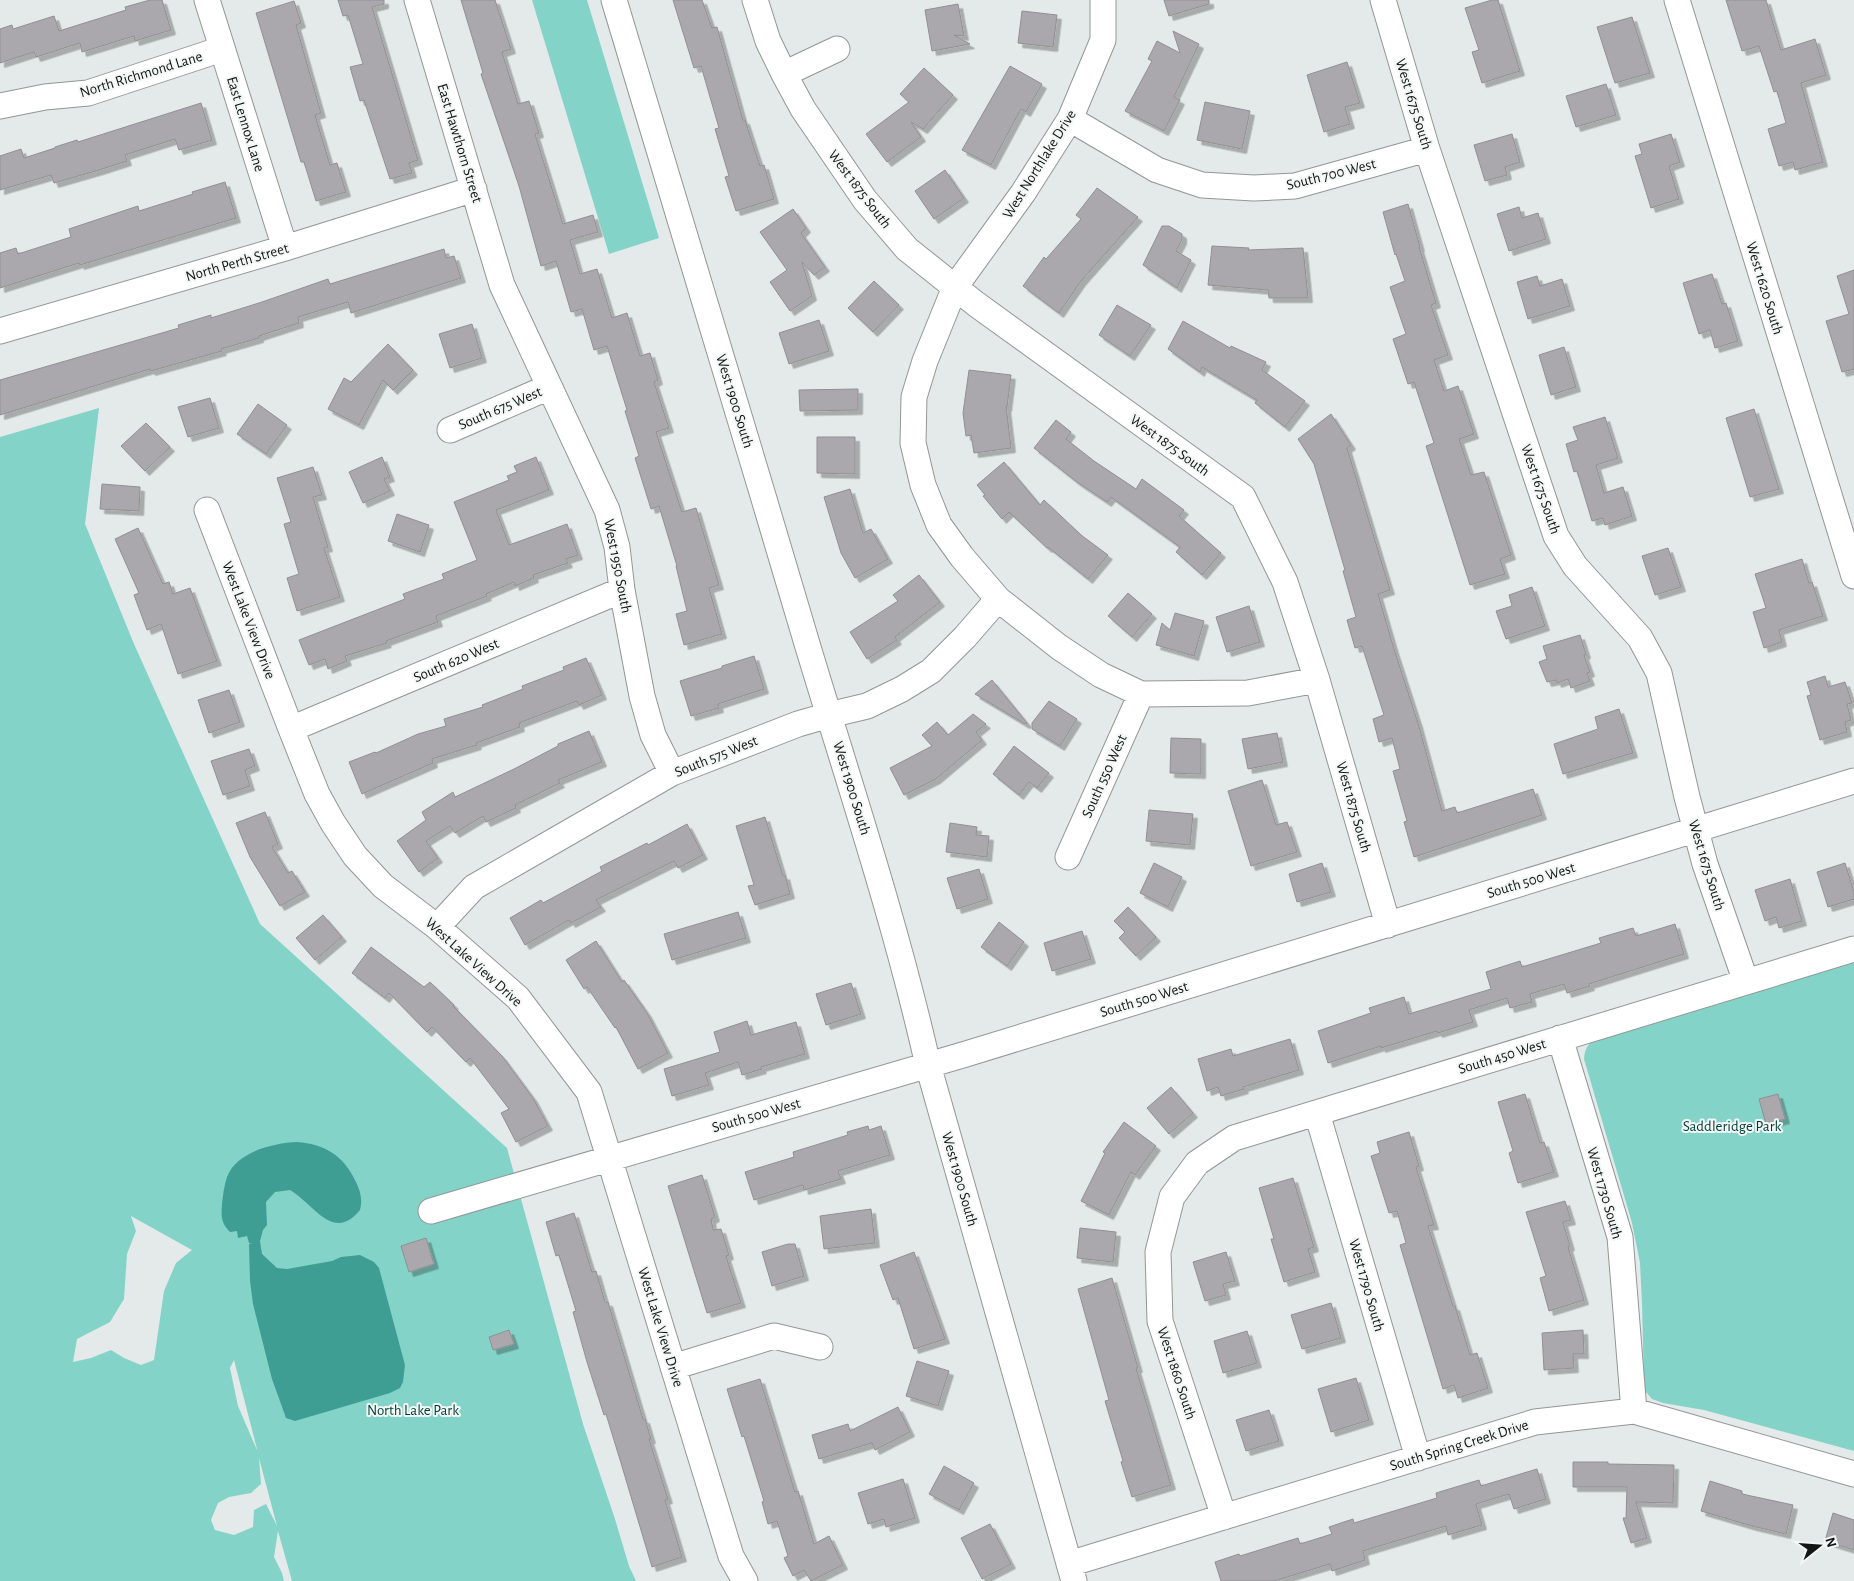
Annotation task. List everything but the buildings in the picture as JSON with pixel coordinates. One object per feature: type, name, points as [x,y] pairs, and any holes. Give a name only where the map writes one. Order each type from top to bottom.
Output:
[{"type":"street","name":"East Lennox Lane","points":[[207,0],[285,248]]},
{"type":"street","name":"East Hawthorn Street","points":[[417,0],[502,285]]},
{"type":"street","name":"West 1900 South","points":[[614,0],[877,870],[911,991],[928,1065],[1072,1573]]},
{"type":"street","name":"West 1875 South","points":[[755,0],[768,41],[802,108],[864,200],[907,250],[1243,497],[1285,582],[1317,680],[1388,925]]},
{"type":"street","name":"West Northlake Drive","points":[[998,600],[962,557],[939,525],[923,485],[913,443],[914,397],[925,361],[955,287],[1023,193],[1070,119],[1102,40],[1102,0]]},
{"type":"street","name":"West 1675 South","points":[[1383,0],[1427,149],[1556,536],[1575,566],[1640,638],[1659,674],[1695,829],[1705,864],[1746,982]]},
{"type":"street","name":"West 1620 South","points":[[1676,0],[1854,576]]},
{"type":"street","name":"North Richmond Lane","points":[[0,106],[46,97],[88,93],[222,49]]},
{"type":"street","points":[[784,74],[837,49]]},
{"type":"street","name":"South 700 West","points":[[1070,119],[1157,170],[1202,185],[1254,188],[1295,186],[1427,149]]},
{"type":"street","name":"North Perth Street","points":[[0,331],[285,248],[474,189]]},
{"type":"street","name":"West 1950 South","points":[[502,285],[607,510],[617,547],[622,590],[642,696],[652,735],[672,773]]},
{"type":"street","name":"South 675 West","points":[[450,430],[550,387]]},
{"type":"street","name":"West Lake View Drive","points":[[207,510],[316,794],[333,823],[355,856],[383,886],[437,927],[518,998],[589,1092],[731,1556],[745,1581]]},
{"type":"street","name":"South 620 West","points":[[291,729],[622,590]]},
{"type":"street","name":"South 575 West","points":[[437,927],[474,887],[672,773],[798,724],[867,706],[902,689],[931,671],[998,600]]},
{"type":"street","points":[[998,600],[1059,647],[1101,675],[1141,694],[1248,693],[1317,680]]},
{"type":"street","name":"South 550 West","points":[[1068,858],[1141,694]]},
{"type":"street","name":"South 500 West","points":[[431,1211],[928,1065],[1854,781]]},
{"type":"street","name":"South 450 West","points":[[1172,1197],[1197,1163],[1234,1138],[1854,949]]},
{"type":"street","name":"West 1730 South","points":[[1560,1038],[1620,1237],[1634,1411]]},
{"type":"street","name":"West 1790 South","points":[[1317,1113],[1418,1458]]},
{"type":"street","name":"West 1860 South","points":[[1172,1197],[1158,1252],[1160,1321],[1224,1517]]},
{"type":"street","points":[[673,1367],[774,1336],[820,1347]]},
{"type":"street","name":"South Spring Creek Drive","points":[[1072,1573],[1224,1517],[1535,1422],[1634,1411],[1854,1474]]},
{"type":"green space","points":[[532,0],[587,0],[659,238],[609,254]]},
{"type":"green space","name":"North Lake Park","points":[[99,408],[85,524],[134,644],[260,924],[507,1148],[583,1424],[629,1566],[636,1581],[292,1581],[278,1531],[274,1557],[284,1581],[0,1581],[0,437]],"holes":[[[131,1216],[192,1250],[176,1263],[164,1291],[154,1360],[141,1365],[111,1350],[91,1358],[73,1362],[77,1339],[110,1322],[124,1299],[127,1254],[136,1231]],[[234,1360],[257,1450],[238,1406],[230,1368]],[[259,1458],[277,1526],[266,1504],[254,1510],[253,1527],[234,1535],[215,1530],[211,1520],[218,1503],[229,1497],[251,1493],[261,1484]]]},
{"type":"green space","name":"Saddleridge Park","points":[[1854,960],[1854,1451],[1704,1410],[1663,1403],[1652,1399],[1646,1392],[1644,1384],[1640,1263],[1632,1223],[1584,1059],[1587,1047],[1596,1039]]},
{"type":"shaded area","points":[[297,1142],[324,1148],[332,1152],[345,1164],[360,1191],[360,1210],[350,1219],[341,1223],[332,1222],[324,1218],[290,1190],[275,1192],[266,1202],[267,1225],[263,1230],[260,1241],[262,1254],[277,1268],[287,1269],[332,1261],[341,1257],[360,1255],[374,1262],[379,1268],[405,1365],[403,1382],[400,1388],[390,1393],[295,1421],[286,1418],[272,1379],[253,1304],[249,1244],[252,1243],[249,1243],[247,1236],[238,1238],[237,1231],[230,1232],[227,1229],[222,1219],[222,1204],[227,1177],[238,1161],[256,1150],[277,1144]]}]
